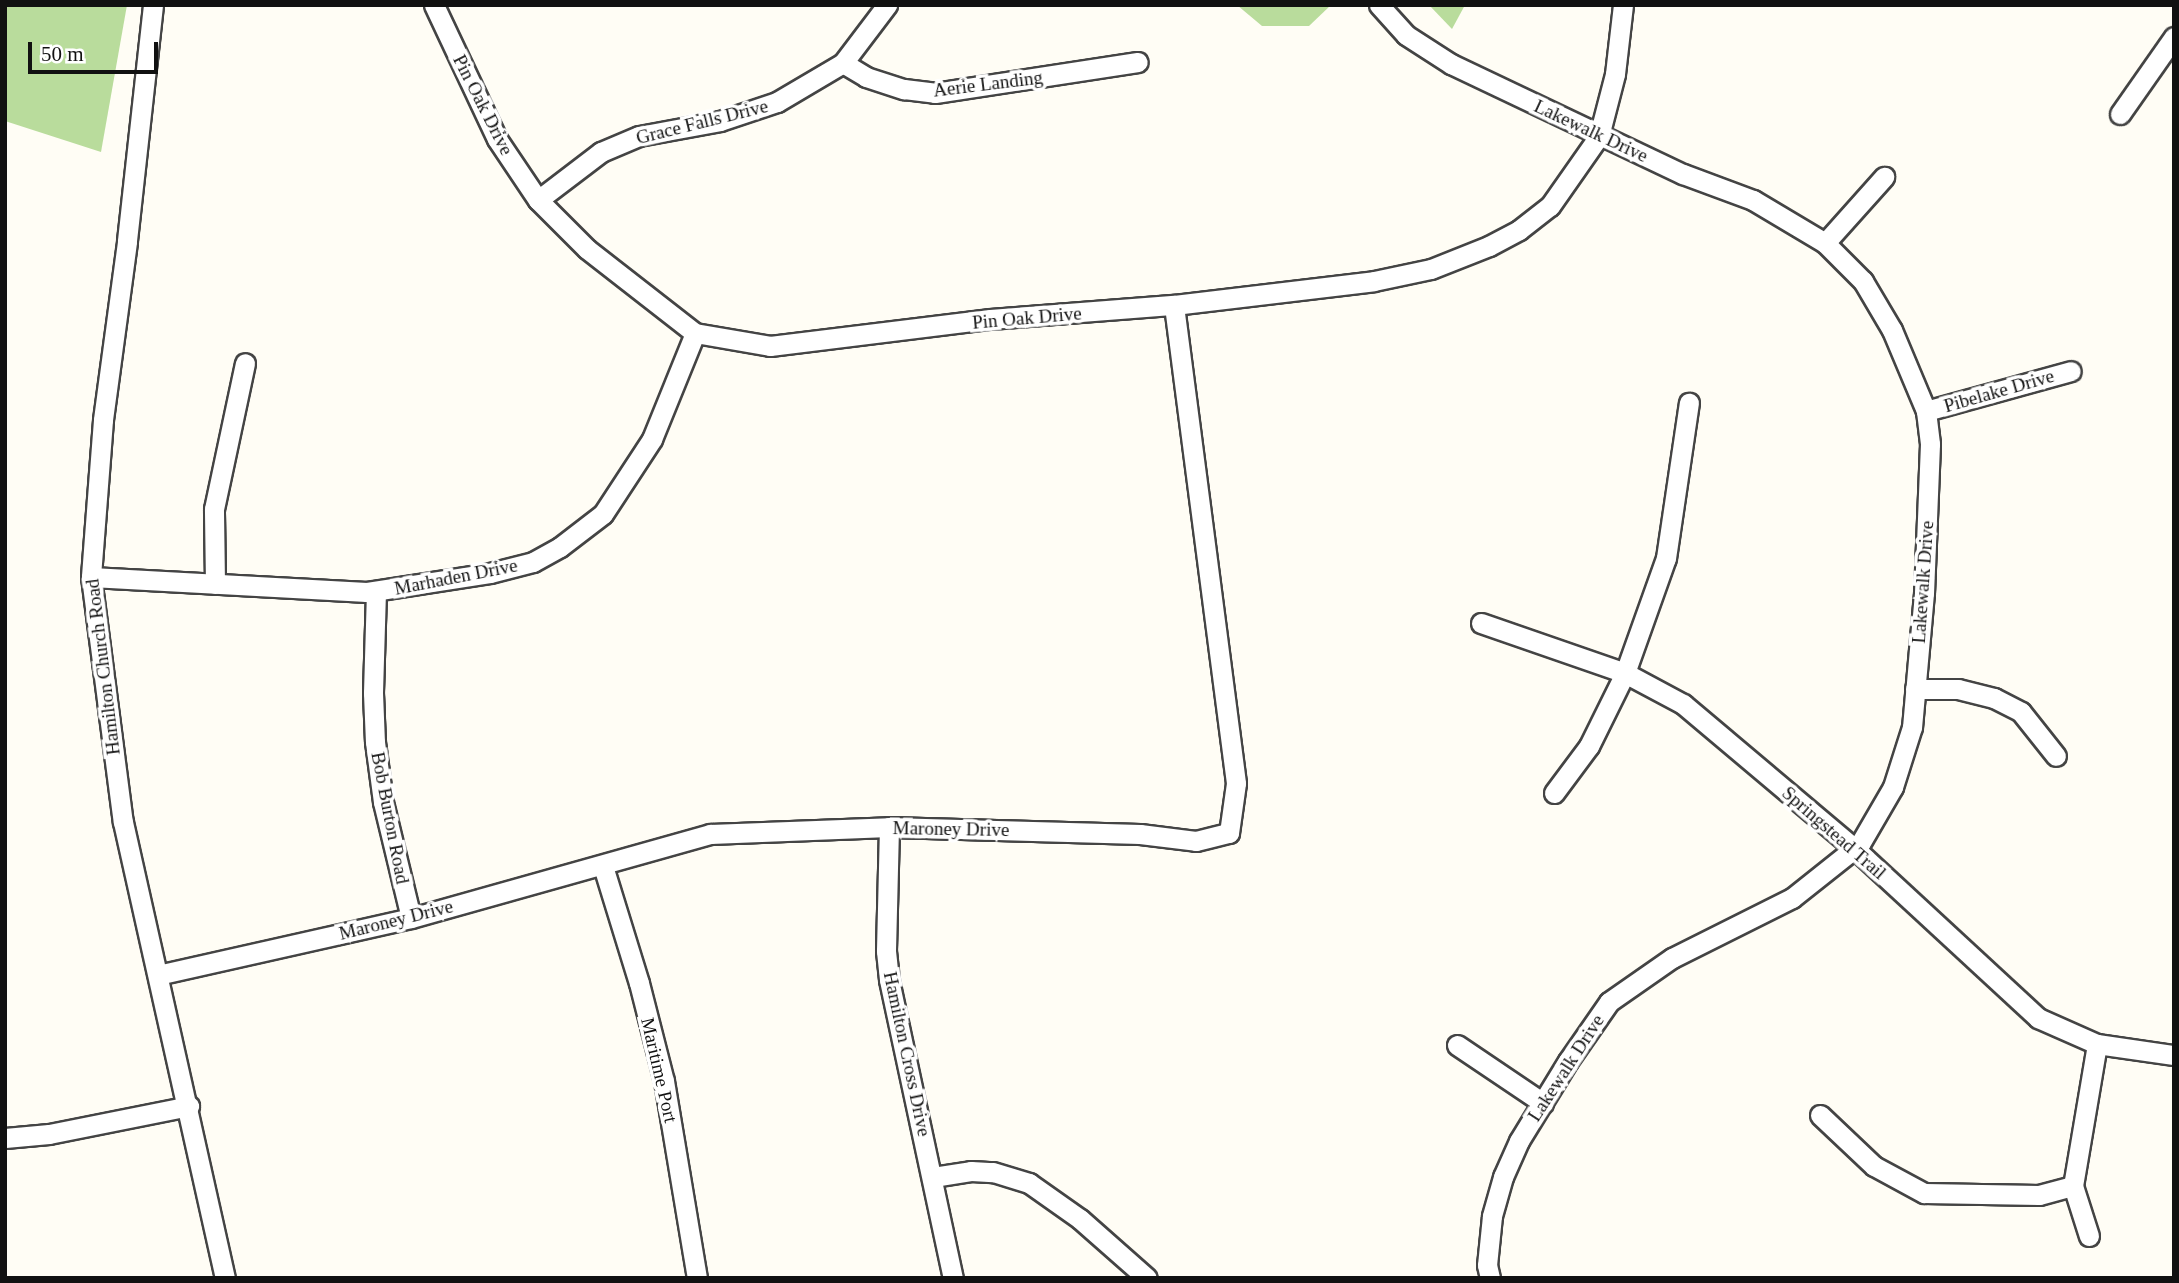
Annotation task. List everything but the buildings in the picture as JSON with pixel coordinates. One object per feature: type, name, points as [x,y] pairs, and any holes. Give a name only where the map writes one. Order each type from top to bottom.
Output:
[{"type":"street","name":"Hamilton Church Road","points":[[153,5],[127,242],[103,420],[91,578],[123,822],[189,1106],[225,1278]]},
{"type":"street","name":"Pin Oak Drive","points":[[434,5],[497,139],[538,200],[587,249],[695,333],[770,346],[990,319],[1174,305],[1407,275],[1489,246],[1519,230],[1550,206],[1599,136],[1615,74],[1623,5]]},
{"type":"street","name":"Grace Falls Drive","points":[[538,200],[601,152],[639,136],[720,121],[777,103],[843,63],[887,5]]},
{"type":"street","name":"Lakewalk Drive","points":[[1379,5],[1406,35],[1451,64],[1599,136],[1684,174],[1753,200],[1825,243],[1869,291],[1892,330],[1926,411],[1929,471],[1924,593],[1912,727],[1894,787],[1854,848],[1792,898],[1672,958],[1609,1002],[1519,1141],[1503,1177],[1492,1216],[1487,1265],[1490,1278]]},
{"type":"street","points":[[2120,114],[2174,37]]},
{"type":"street","name":"Aerie Landing","points":[[843,63],[866,77],[904,89],[934,93],[1138,62]]},
{"type":"street","points":[[1825,243],[1884,177]]},
{"type":"street","name":"Maroney Drive","points":[[158,975],[411,918],[710,834],[889,827],[1140,835],[1196,841],[1229,833],[1236,783],[1174,305]]},
{"type":"street","name":"Marhaden Drive","points":[[91,578],[376,592],[490,573],[533,562],[560,547],[603,514],[652,439],[695,333]]},
{"type":"street","points":[[215,584],[214,509],[245,363]]},
{"type":"street","name":"Pibelake Drive","points":[[1926,411],[2071,371]]},
{"type":"street","points":[[1554,793],[1589,746],[1625,673],[1666,558],[1689,403]]},
{"type":"street","name":"Bob Burton Road","points":[[376,592],[373,693],[375,742],[383,802],[411,918]]},
{"type":"street","name":"Springstead Trail","points":[[1481,623],[1625,673],[1684,704],[1854,848],[2038,1018],[2097,1044],[2172,1055]]},
{"type":"street","points":[[1915,689],[1958,690],[1994,698],[2021,712],[2056,756]]},
{"type":"street","name":"Hamilton Cross Drive","points":[[889,827],[886,951],[889,980],[953,1278]]},
{"type":"street","name":"Maritime Port","points":[[603,866],[639,983],[664,1081],[697,1278]]},
{"type":"street","points":[[2089,1236],[2073,1186],[2097,1044]]},
{"type":"street","points":[[1457,1045],[1543,1103]]},
{"type":"street","points":[[5,1138],[49,1134],[189,1106]]},
{"type":"street","points":[[1820,1115],[1874,1166],[1924,1193],[2039,1195],[2073,1186]]},
{"type":"street","points":[[933,1177],[971,1171],[993,1172],[1029,1183],[1080,1219],[1147,1278]]},
{"type":"green space","points":[[5,5],[127,5],[101,152],[5,121]]},
{"type":"green space","points":[[1237,5],[1331,5],[1309,26],[1262,26]]},
{"type":"green space","points":[[1429,5],[1465,5],[1452,29]]}]
